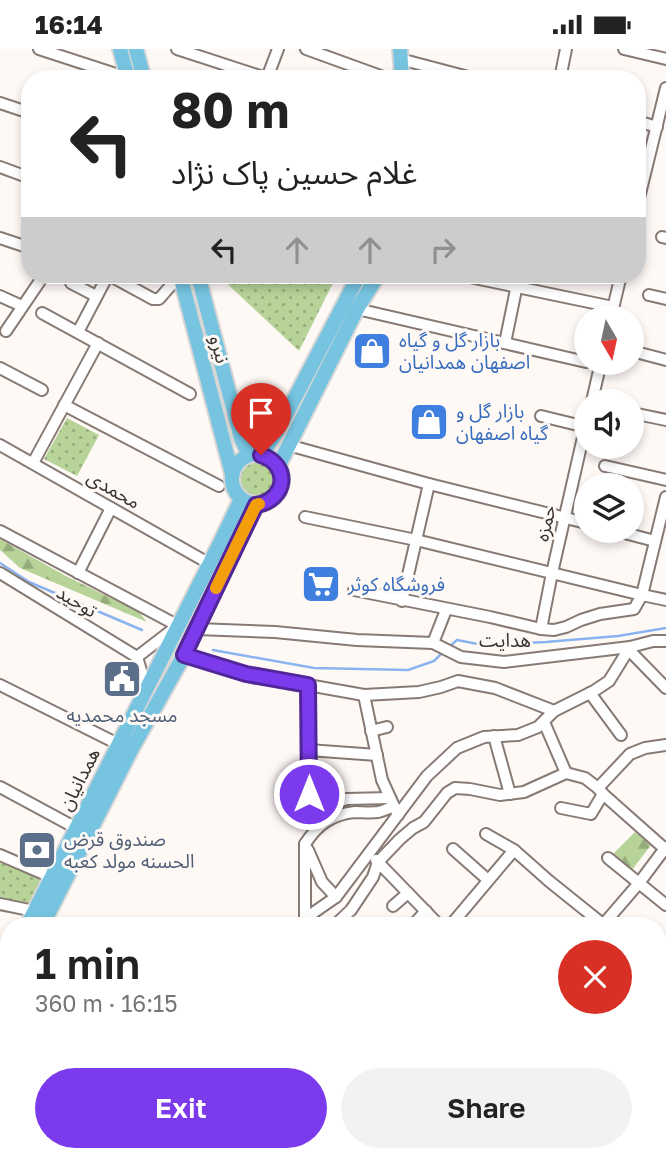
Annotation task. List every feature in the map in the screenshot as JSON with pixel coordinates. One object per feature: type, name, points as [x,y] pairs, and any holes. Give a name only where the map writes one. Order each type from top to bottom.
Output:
[{"type":"main road","points":[[120,49],[126,70]]},
{"type":"main road","points":[[136,49],[142,70]]},
{"type":"main road","name":"نیرو","points":[[182,284],[232,474]]},
{"type":"main road","name":"نیرو","points":[[200,284],[241,438],[255,455]]},
{"type":"main road","points":[[255,455],[274,461],[282,481],[276,496],[256,505],[240,499],[233,488],[232,474],[235,466],[241,460],[255,455],[276,432],[354,284]]},
{"type":"main road","points":[[278,467],[357,309],[372,284]]},
{"type":"main road","points":[[225,441],[241,438]]},
{"type":"main road","name":"همدانیان","points":[[46,917],[118,744],[174,624],[210,564],[240,499]]},
{"type":"main road","name":"همدانیان","points":[[31,917],[51,877],[73,848],[76,828],[131,750],[184,655],[256,505]]},
{"type":"street","points":[[39,49],[103,70]]},
{"type":"street","points":[[177,49],[243,70]]},
{"type":"street","points":[[271,70],[278,49]]},
{"type":"street","points":[[306,49],[364,70]]},
{"type":"street","points":[[562,70],[566,49]]},
{"type":"street","points":[[624,49],[666,59]]},
{"type":"street","points":[[400,54],[449,70]]},
{"type":"street","points":[[646,162],[666,88]]},
{"type":"street","points":[[0,103],[21,110]]},
{"type":"street","points":[[646,124],[657,127]]},
{"type":"street","points":[[0,167],[21,175]]},
{"type":"street","points":[[0,238],[21,245]]},
{"type":"street","points":[[6,331],[38,284]]},
{"type":"street","points":[[73,284],[96,296]]},
{"type":"street","points":[[78,332],[103,284]]},
{"type":"street","points":[[126,284],[153,299],[159,299],[172,284]]},
{"type":"street","points":[[503,284],[585,305]]},
{"type":"street","points":[[505,343],[518,284]]},
{"type":"street","points":[[614,305],[619,284]]},
{"type":"street","points":[[649,295],[666,299]]},
{"type":"street","points":[[0,296],[22,306]]},
{"type":"street","points":[[357,309],[574,359]]},
{"type":"street","points":[[42,313],[190,394]]},
{"type":"street","points":[[33,463],[98,343]]},
{"type":"street","points":[[644,354],[666,360]]},
{"type":"street","points":[[0,368],[42,390]]},
{"type":"street","points":[[64,405],[219,486]]},
{"type":"street","points":[[644,415],[666,420]]},
{"type":"street","points":[[541,416],[574,423]]},
{"type":"street","name":"محمدی","points":[[0,445],[210,564]]},
{"type":"street","points":[[288,445],[574,520]]},
{"type":"street","name":"حمزه","points":[[541,629],[578,459]]},
{"type":"street","points":[[605,466],[666,480]]},
{"type":"street","points":[[402,601],[429,484]]},
{"type":"street","points":[[354,590],[554,630],[600,614],[634,608],[642,594],[666,497]]},
{"type":"street","points":[[78,573],[111,508]]},
{"type":"street","points":[[305,517],[666,600]]},
{"type":"street","points":[[0,531],[174,624],[137,657],[146,688]]},
{"type":"street","points":[[644,538],[655,541]]},
{"type":"street","name":"توحید","points":[[0,573],[137,657]]},
{"type":"street","points":[[435,644],[446,610]]},
{"type":"street","name":"هدایت","points":[[197,629],[435,644],[457,655],[504,662],[630,648],[653,641],[666,641]]},
{"type":"street","points":[[309,917],[336,897],[369,853],[394,806],[457,748],[484,737],[518,735],[538,727],[554,711],[609,681],[630,648],[666,688]]},
{"type":"street","points":[[184,655],[246,674],[364,695],[419,692],[458,681],[495,688],[554,711]]},
{"type":"street","points":[[457,655],[463,669],[458,681]]},
{"type":"street","points":[[0,685],[118,744]]},
{"type":"street","points":[[308,685],[307,815],[346,799],[394,806]]},
{"type":"street","points":[[590,693],[621,735]]},
{"type":"street","points":[[364,695],[382,780],[394,806]]},
{"type":"street","points":[[544,722],[566,773]]},
{"type":"street","points":[[372,731],[387,727]]},
{"type":"street","points":[[494,736],[510,794]]},
{"type":"street","points":[[561,808],[591,814],[601,791],[630,754],[645,748],[665,747]]},
{"type":"street","points":[[308,750],[377,755]]},
{"type":"street","points":[[344,917],[373,877],[378,862],[400,839],[424,822],[447,793],[455,788],[500,795],[524,792],[566,773],[585,778],[666,848],[610,917]]},
{"type":"street","points":[[0,787],[76,828]]},
{"type":"street","points":[[303,917],[305,844],[311,834],[337,814],[378,811],[394,806]]},
{"type":"street","points":[[486,834],[514,850],[593,917]]},
{"type":"street","points":[[305,844],[322,882],[336,897]]},
{"type":"street","points":[[453,849],[488,880]]},
{"type":"street","points":[[457,917],[514,850]]},
{"type":"street","points":[[369,853],[432,917]]},
{"type":"street","points":[[0,855],[51,877]]},
{"type":"street","points":[[608,859],[666,905]]},
{"type":"street","points":[[393,906],[408,893]]},
{"type":"street","points":[[0,904],[34,911]]},
{"type":"street","points":[[420,917],[426,911]]},
{"type":"green space","points":[[228,284],[332,284],[299,351]]},
{"type":"green space","points":[[67,418],[99,435],[77,476],[44,459]]},
{"type":"green space","points":[[257,459],[270,465],[276,478],[270,491],[257,497],[244,491],[238,478],[244,465]]},
{"type":"green space","points":[[0,539],[139,612],[147,622],[20,568],[0,550]]},
{"type":"green space","points":[[635,832],[651,845],[632,870],[613,854]]},
{"type":"green space","points":[[0,863],[22,869],[41,881],[29,905],[0,900]]},
{"type":"waterway","points":[[0,563],[29,582],[142,630]]},
{"type":"waterway","points":[[449,647],[457,640],[483,645],[546,642],[618,636],[666,628]]},
{"type":"waterway","points":[[213,650],[314,668],[408,670],[434,661],[444,651]]},
{"type":"slow traffic","points":[[216,588],[256,505],[259,504]]},
{"type":"place","name":"بازار گل و گیاه اصفهان همدانیان","points":[[372,351]]},
{"type":"place","name":"بازار گل و گیاه اصفهان","points":[[429,422]]},
{"type":"place","name":"فروشگاه کوثر","points":[[321,584]]},
{"type":"place","name":"مسجد محمدیه","points":[[122,679]]},
{"type":"place","name":"صندوق قرض الحسنه مولد کعبه","points":[[37,850]]},
{"type":"route","points":[[261,455],[274,461],[278,467],[282,481],[280,489],[270,501],[256,505],[184,655],[246,674],[308,685],[309,794]]}]
